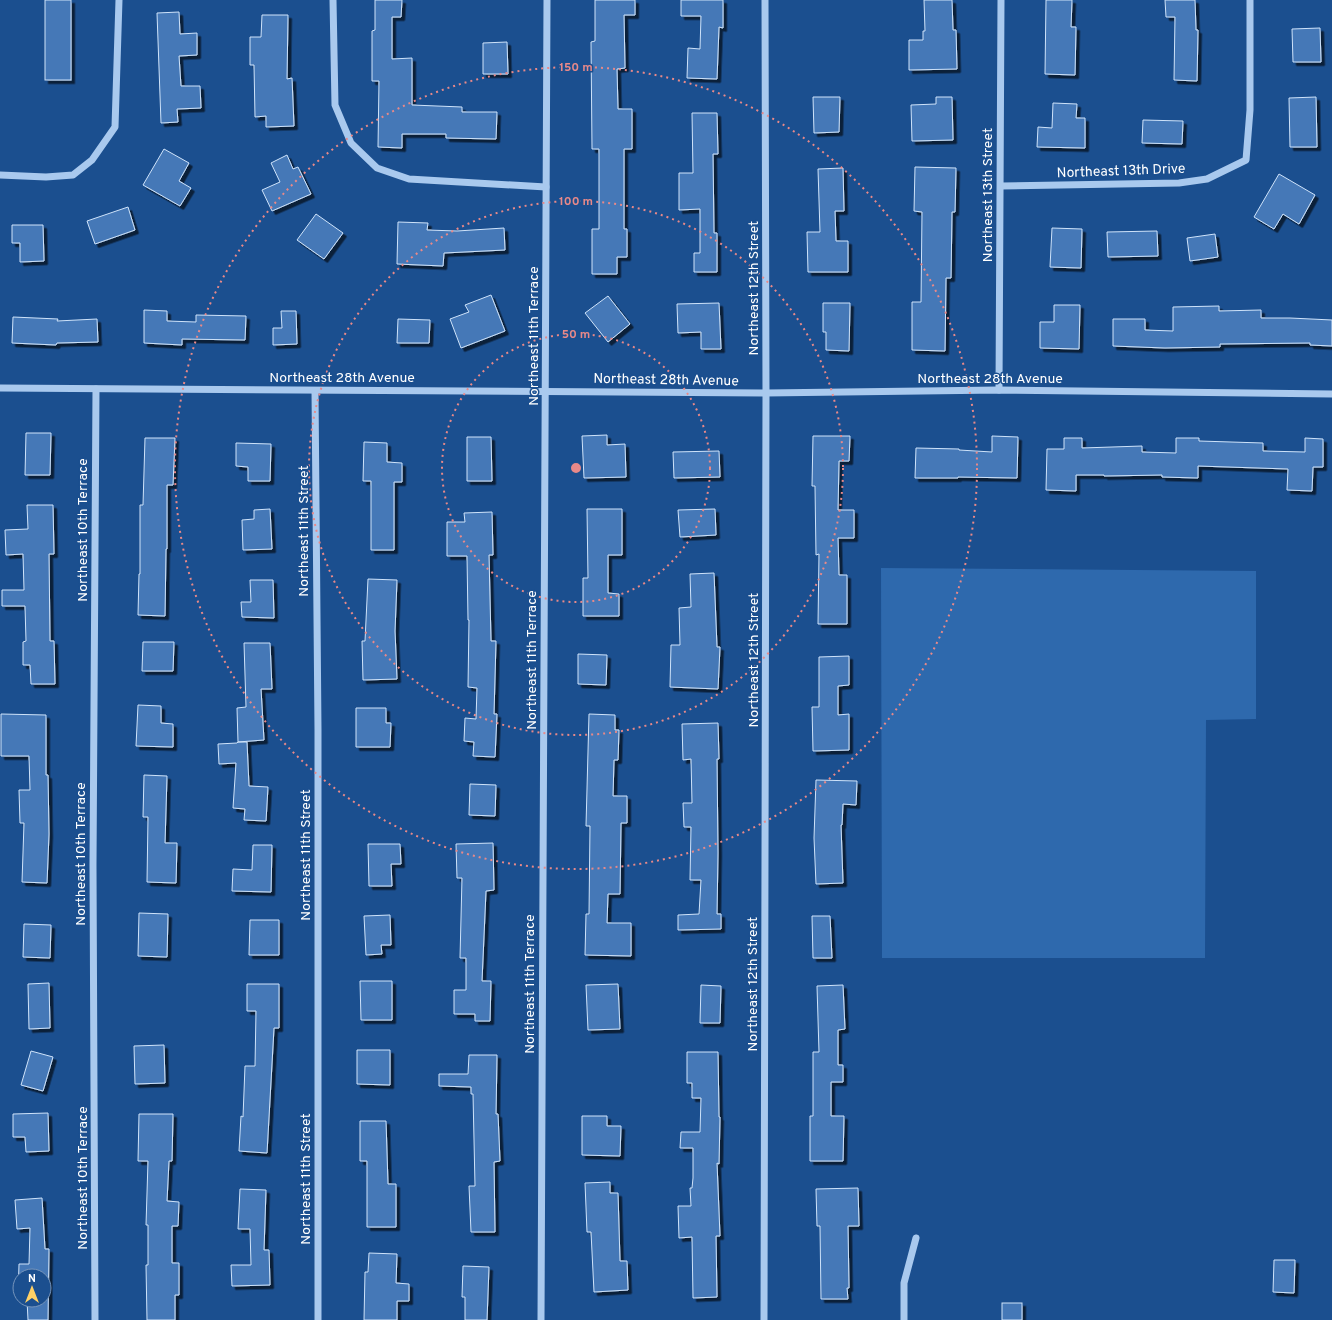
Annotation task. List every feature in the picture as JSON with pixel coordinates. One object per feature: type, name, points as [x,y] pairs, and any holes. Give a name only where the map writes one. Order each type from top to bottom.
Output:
[{"type":"street","points":[[0,175],[46,177],[73,175],[92,160],[97,154],[115,127],[119,0]]},
{"type":"street","points":[[334,0],[335,105],[351,143],[376,168],[409,179],[546,187]]},
{"type":"street","name":"Northeast 11th Terrace","points":[[541,1320],[547,0]]},
{"type":"street","name":"Northeast 12th Street","points":[[764,1320],[766,393],[765,0]]},
{"type":"street","name":"Northeast 13th Street","points":[[998,390],[1001,186],[1001,0]]},
{"type":"street","name":"Northeast 13th Drive","points":[[1001,186],[1179,183],[1207,179],[1246,160],[1250,110],[1250,0]]},
{"type":"street","name":"Northeast 28th Avenue","points":[[0,388],[766,393],[998,390],[1332,394]]},
{"type":"street","name":"Northeast 10th Terrace","points":[[96,389],[93,865],[96,1320]]},
{"type":"street","name":"Northeast 11th Street","points":[[315,390],[318,729],[318,1320]]},
{"type":"street","points":[[904,1320],[904,1283],[916,1238]]},
{"type":"shaded area","points":[[881,568],[1256,571],[1256,719],[1206,720],[1205,958],[882,958]]},
{"type":"building","points":[[45,0],[71,0],[71,80],[45,80]]},
{"type":"building","points":[[375,0],[402,0],[401,17],[392,17],[392,59],[412,58],[412,105],[462,107],[462,112],[497,112],[496,139],[446,138],[446,134],[402,134],[402,148],[378,147],[379,81],[372,81],[372,31],[375,30]]},
{"type":"building","points":[[595,0],[635,0],[635,15],[624,15],[625,68],[617,69],[618,109],[632,109],[632,149],[624,149],[624,229],[627,229],[627,257],[617,257],[617,274],[592,274],[592,229],[599,229],[599,149],[592,149],[591,42],[595,41]]},
{"type":"building","points":[[681,0],[723,0],[723,28],[719,27],[717,79],[687,78],[688,48],[700,49],[701,16],[681,16]]},
{"type":"building","points":[[924,0],[952,0],[953,30],[956,30],[957,69],[909,70],[909,40],[923,40],[923,31],[925,31]]},
{"type":"building","points":[[1046,0],[1072,0],[1071,27],[1076,27],[1075,75],[1045,74]]},
{"type":"building","points":[[1165,0],[1195,0],[1196,30],[1198,30],[1197,81],[1174,80],[1175,17],[1166,17]]},
{"type":"building","points":[[179,12],[180,34],[197,33],[197,55],[179,56],[181,86],[200,86],[201,108],[177,109],[178,122],[161,123],[157,13]]},
{"type":"building","points":[[262,15],[288,15],[287,79],[292,78],[294,126],[266,127],[266,116],[255,117],[254,65],[250,65],[250,37],[261,37]]},
{"type":"building","points":[[1320,28],[1321,62],[1293,62],[1292,29]]},
{"type":"building","points":[[507,42],[508,74],[483,74],[483,43]]},
{"type":"building","points":[[813,97],[840,97],[839,132],[814,133]]},
{"type":"building","points":[[936,97],[952,97],[953,140],[912,141],[911,105],[936,104]]},
{"type":"building","points":[[1316,97],[1317,147],[1290,147],[1289,98]]},
{"type":"building","points":[[1053,103],[1077,104],[1076,118],[1085,118],[1085,148],[1037,147],[1038,127],[1052,128]]},
{"type":"building","points":[[692,113],[717,113],[718,154],[713,154],[714,233],[717,233],[717,272],[694,272],[694,253],[700,253],[700,209],[679,210],[679,173],[693,173]]},
{"type":"building","points":[[1143,120],[1183,121],[1182,144],[1142,143]]},
{"type":"building","points":[[164,149],[189,163],[179,181],[191,188],[180,206],[143,185]]},
{"type":"building","points":[[287,155],[293,169],[298,167],[311,194],[272,211],[262,190],[280,182],[271,163]]},
{"type":"building","points":[[915,167],[956,168],[955,212],[952,212],[951,278],[946,278],[945,351],[912,350],[912,302],[921,302],[922,212],[914,211]]},
{"type":"building","points":[[843,168],[844,211],[835,211],[836,241],[848,241],[848,272],[808,272],[807,232],[820,232],[818,169]]},
{"type":"building","points":[[1279,174],[1315,195],[1299,224],[1283,214],[1274,229],[1254,217]]},
{"type":"building","points":[[128,207],[135,230],[95,244],[87,221]]},
{"type":"building","points":[[316,214],[343,233],[324,259],[297,240]]},
{"type":"building","points":[[398,222],[428,223],[427,230],[457,231],[504,228],[505,250],[444,253],[443,266],[397,264]]},
{"type":"building","points":[[12,225],[43,225],[44,261],[20,262],[20,243],[12,243]]},
{"type":"building","points":[[1052,228],[1082,229],[1081,268],[1050,267]]},
{"type":"building","points":[[1157,231],[1158,256],[1108,257],[1107,232]]},
{"type":"building","points":[[1215,234],[1218,257],[1190,261],[1187,238]]},
{"type":"building","points":[[491,295],[505,331],[461,348],[450,319],[469,312],[465,305]]},
{"type":"building","points":[[608,296],[630,324],[608,342],[585,313]]},
{"type":"building","points":[[719,303],[721,349],[701,349],[701,332],[678,333],[677,304]]},
{"type":"building","points":[[823,303],[850,303],[849,351],[826,350],[826,332],[823,332]]},
{"type":"building","points":[[1054,305],[1080,305],[1079,349],[1040,348],[1040,322],[1054,322]]},
{"type":"building","points":[[1219,306],[1219,311],[1261,310],[1261,318],[1332,320],[1332,346],[1310,345],[1310,343],[1220,344],[1220,347],[1165,348],[1113,346],[1113,319],[1145,319],[1145,330],[1173,331],[1173,307]]},
{"type":"building","points":[[144,310],[167,311],[167,321],[196,322],[196,315],[246,316],[245,340],[182,339],[182,345],[144,343]]},
{"type":"building","points":[[281,311],[296,311],[297,344],[273,345],[273,328],[282,328]]},
{"type":"building","points":[[13,317],[58,319],[57,321],[97,319],[98,342],[57,343],[56,345],[12,343]]},
{"type":"building","points":[[398,319],[430,320],[429,343],[397,343]]},
{"type":"building","points":[[26,433],[51,433],[50,475],[25,475]]},
{"type":"building","points":[[607,435],[607,445],[625,444],[626,477],[584,478],[582,436]]},
{"type":"building","points":[[813,436],[850,436],[849,461],[839,461],[838,510],[854,510],[854,538],[838,538],[839,575],[847,575],[847,624],[818,624],[819,554],[816,555],[815,486],[812,486]]},
{"type":"building","points":[[992,436],[1018,437],[1017,478],[915,478],[916,448],[959,449],[992,452]]},
{"type":"building","points":[[467,437],[491,437],[492,481],[467,481]]},
{"type":"building","points":[[145,438],[175,438],[173,485],[167,485],[165,616],[138,615],[140,574],[140,505],[143,505]]},
{"type":"building","points":[[1064,438],[1082,438],[1082,448],[1142,446],[1142,452],[1176,453],[1176,438],[1199,438],[1199,441],[1263,443],[1263,451],[1305,452],[1305,438],[1323,439],[1323,467],[1313,467],[1312,491],[1287,490],[1288,469],[1198,466],[1198,478],[1162,477],[1162,475],[1076,475],[1076,491],[1046,490],[1047,449],[1064,449]]},
{"type":"building","points":[[364,442],[387,443],[387,462],[402,463],[402,482],[394,482],[394,550],[371,550],[371,481],[363,481]]},
{"type":"building","points":[[236,443],[271,444],[270,481],[248,481],[248,467],[236,466]]},
{"type":"building","points":[[719,451],[720,477],[674,478],[673,452]]},
{"type":"building","points":[[27,505],[53,505],[54,554],[49,554],[50,641],[54,641],[55,684],[31,684],[30,665],[23,665],[23,642],[26,641],[25,606],[2,606],[2,590],[24,590],[23,554],[6,555],[5,530],[28,529]]},
{"type":"building","points":[[270,509],[272,549],[243,550],[242,520],[254,519],[254,510]]},
{"type":"building","points":[[587,509],[622,509],[622,555],[608,555],[608,593],[619,594],[619,616],[583,616],[583,578],[588,578]]},
{"type":"building","points":[[715,509],[716,535],[680,537],[678,510]]},
{"type":"building","points":[[492,512],[493,555],[489,555],[491,641],[496,641],[494,714],[497,714],[495,757],[473,756],[474,742],[464,741],[465,718],[476,719],[477,688],[468,687],[469,620],[467,556],[447,556],[447,522],[465,522],[464,513]]},
{"type":"building","points":[[714,573],[717,647],[720,647],[718,689],[670,687],[671,645],[680,645],[679,608],[691,607],[690,574]]},
{"type":"building","points":[[368,579],[397,580],[395,631],[397,679],[363,680],[362,641],[365,641]]},
{"type":"building","points":[[250,580],[273,580],[274,618],[242,617],[241,602],[251,602]]},
{"type":"building","points":[[143,642],[174,642],[173,671],[142,671]]},
{"type":"building","points":[[244,643],[270,643],[272,689],[261,689],[264,740],[238,742],[237,708],[246,707]]},
{"type":"building","points":[[578,654],[607,655],[606,685],[578,684]]},
{"type":"building","points":[[849,656],[849,685],[838,686],[838,715],[849,714],[849,750],[813,751],[812,707],[819,707],[819,657]]},
{"type":"building","points":[[138,705],[161,706],[161,723],[173,724],[173,747],[136,746]]},
{"type":"building","points":[[356,708],[386,708],[386,723],[391,723],[390,747],[356,747]]},
{"type":"building","points":[[1,714],[46,715],[46,775],[48,775],[49,834],[47,883],[22,882],[24,823],[20,823],[19,790],[30,790],[29,756],[1,756]]},
{"type":"building","points":[[589,714],[615,715],[615,730],[619,730],[618,760],[614,760],[613,796],[627,796],[627,823],[621,823],[620,894],[608,894],[607,923],[631,923],[631,956],[585,955],[586,914],[589,914],[590,826],[586,826]]},
{"type":"building","points":[[718,723],[717,914],[721,914],[721,929],[678,930],[678,915],[699,914],[701,880],[690,880],[691,827],[684,827],[683,803],[692,803],[691,759],[683,760],[682,724]]},
{"type":"building","points":[[247,742],[249,786],[268,787],[266,821],[244,820],[245,809],[233,808],[236,763],[219,764],[218,744]]},
{"type":"building","points":[[144,775],[167,776],[165,843],[177,843],[176,883],[147,882],[148,817],[143,817]]},
{"type":"building","points":[[816,780],[857,781],[856,805],[843,804],[841,825],[843,883],[816,884],[814,838]]},
{"type":"building","points":[[470,784],[496,785],[495,816],[469,815]]},
{"type":"building","points":[[493,843],[494,890],[486,891],[482,981],[491,981],[490,1021],[475,1021],[475,1014],[454,1014],[454,990],[466,990],[466,958],[460,958],[462,878],[457,878],[456,844]]},
{"type":"building","points":[[368,844],[400,844],[401,864],[391,864],[392,886],[369,886]]},
{"type":"building","points":[[253,845],[272,845],[271,892],[232,891],[233,869],[252,870]]},
{"type":"building","points":[[139,913],[168,914],[167,957],[138,956]]},
{"type":"building","points":[[390,915],[391,945],[381,945],[382,954],[366,955],[364,916]]},
{"type":"building","points":[[812,916],[830,916],[832,958],[813,958]]},
{"type":"building","points":[[250,920],[279,920],[279,955],[249,955]]},
{"type":"building","points":[[24,924],[51,925],[50,958],[23,957]]},
{"type":"building","points":[[360,981],[392,981],[392,1020],[361,1020]]},
{"type":"building","points":[[49,983],[50,1028],[29,1029],[28,984]]},
{"type":"building","points":[[247,984],[279,984],[279,1028],[274,1028],[267,1153],[239,1151],[241,1116],[243,1117],[245,1066],[255,1066],[256,1011],[247,1011]]},
{"type":"building","points":[[618,984],[620,1029],[588,1030],[586,985]]},
{"type":"building","points":[[701,985],[721,986],[720,1023],[700,1023]]},
{"type":"building","points":[[843,985],[845,1029],[838,1030],[838,1065],[843,1065],[843,1082],[831,1082],[831,1116],[844,1116],[843,1161],[810,1161],[810,1116],[813,1116],[813,1052],[819,1052],[817,986]]},
{"type":"building","points":[[164,1045],[165,1083],[135,1084],[134,1046]]},
{"type":"building","points":[[357,1050],[390,1050],[390,1085],[357,1084]]},
{"type":"building","points":[[31,1051],[53,1057],[43,1091],[21,1085]]},
{"type":"building","points":[[687,1052],[718,1052],[720,1117],[719,1164],[717,1163],[720,1236],[716,1236],[717,1297],[693,1298],[692,1237],[679,1238],[678,1206],[691,1206],[690,1188],[692,1188],[693,1178],[693,1148],[680,1148],[681,1132],[700,1132],[701,1098],[692,1098],[692,1083],[687,1083]]},
{"type":"building","points":[[469,1055],[497,1055],[496,1114],[498,1114],[500,1161],[494,1162],[495,1232],[471,1232],[469,1186],[475,1186],[473,1094],[471,1094],[471,1087],[439,1086],[439,1074],[468,1074]]},
{"type":"building","points":[[48,1113],[49,1151],[26,1152],[25,1137],[13,1137],[13,1114]]},
{"type":"building","points":[[139,1114],[173,1114],[172,1161],[169,1161],[167,1201],[179,1202],[178,1226],[172,1226],[172,1263],[179,1263],[179,1295],[175,1295],[175,1320],[147,1320],[146,1265],[148,1265],[148,1225],[146,1225],[148,1161],[138,1161]]},
{"type":"building","points":[[582,1116],[607,1116],[607,1126],[621,1126],[620,1156],[582,1155]]},
{"type":"building","points":[[360,1121],[386,1121],[388,1184],[396,1184],[396,1227],[367,1227],[367,1161],[360,1161]]},
{"type":"building","points":[[610,1182],[610,1193],[618,1193],[620,1261],[627,1261],[628,1290],[594,1292],[591,1232],[587,1232],[585,1183]]},
{"type":"building","points":[[858,1188],[859,1226],[848,1226],[848,1299],[821,1299],[820,1226],[817,1226],[816,1189]]},
{"type":"building","points":[[240,1189],[266,1190],[264,1250],[269,1250],[270,1285],[232,1286],[231,1265],[251,1265],[250,1229],[238,1229]]},
{"type":"building","points":[[42,1198],[45,1249],[49,1249],[49,1268],[19,1268],[19,1264],[29,1264],[30,1228],[17,1229],[15,1200]]},
{"type":"building","points":[[369,1253],[397,1254],[396,1283],[409,1284],[409,1301],[397,1301],[397,1320],[364,1320],[365,1272],[368,1272]]},
{"type":"building","points":[[1274,1260],[1295,1260],[1294,1293],[1273,1292]]},
{"type":"building","points":[[463,1266],[489,1267],[487,1320],[465,1320],[465,1297],[462,1297]]},
{"type":"building","points":[[1002,1303],[1022,1303],[1022,1320],[1002,1320]]},
{"type":"building","points":[[27,1308],[48,1308],[48,1320],[28,1320]]}]
